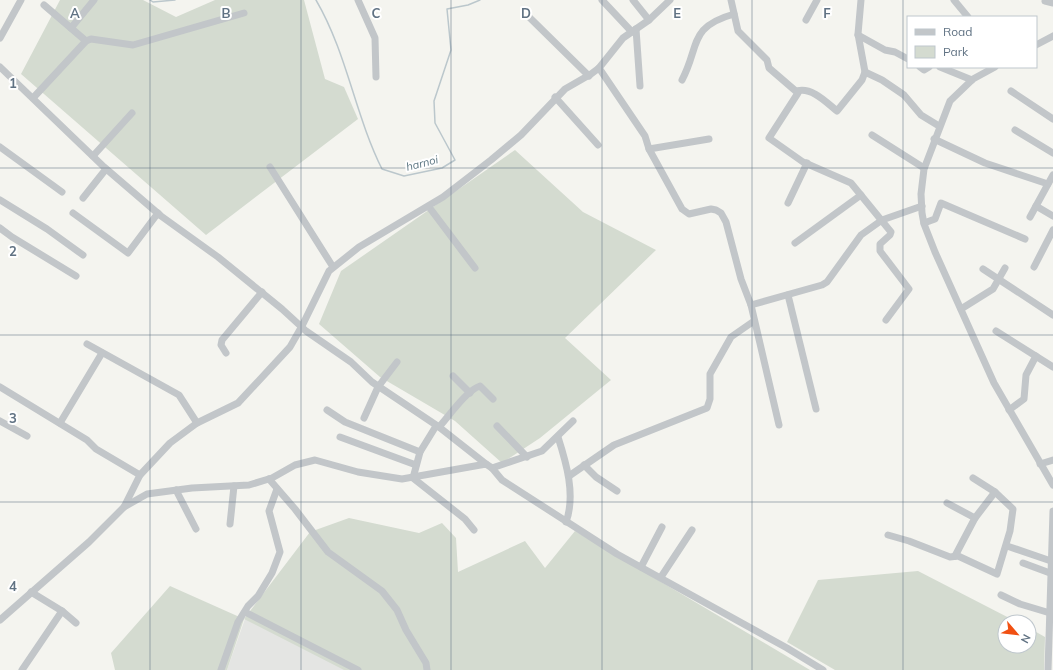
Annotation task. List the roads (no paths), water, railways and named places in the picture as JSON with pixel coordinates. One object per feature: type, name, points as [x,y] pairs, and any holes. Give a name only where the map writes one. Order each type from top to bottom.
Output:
[{"type":"street","points":[[0,38],[20,0]]},
{"type":"street","points":[[71,28],[94,0]]},
{"type":"street","points":[[358,0],[375,38],[376,76]]},
{"type":"street","points":[[602,0],[634,30],[640,86]]},
{"type":"street","points":[[634,0],[649,20]]},
{"type":"street","points":[[124,507],[140,475],[170,443],[197,423],[238,403],[290,347],[302,326],[329,270],[359,247],[429,206],[459,185],[521,135],[565,89],[589,76],[599,68],[623,38],[649,20],[670,0]]},
{"type":"street","points":[[731,0],[738,31],[767,60],[769,68],[797,91],[809,92],[819,96],[837,111],[862,80],[865,72],[858,35],[861,0]]},
{"type":"street","points":[[806,20],[817,0]]},
{"type":"street","points":[[954,0],[967,16]]},
{"type":"street","points":[[1045,1],[1053,3]]},
{"type":"street","points":[[44,5],[86,41]]},
{"type":"street","points":[[33,98],[86,41],[91,39],[133,45],[244,14]]},
{"type":"street","points":[[682,80],[697,39],[706,27],[717,19],[734,14]]},
{"type":"street","points":[[529,17],[589,76]]},
{"type":"street","points":[[858,35],[885,50],[895,52],[907,58]]},
{"type":"street","points":[[1037,44],[1053,36]]},
{"type":"street","points":[[0,67],[33,98],[42,110],[106,169],[158,213],[262,292],[302,326],[351,362],[378,386],[438,427],[489,466],[502,480],[566,522],[641,567],[787,648],[823,670]]},
{"type":"street","points":[[599,68],[646,136],[649,149],[686,213],[689,214],[711,209],[721,213],[726,222],[741,279],[751,305],[779,425]]},
{"type":"street","points":[[942,68],[972,80]]},
{"type":"street","points":[[993,68],[972,80],[950,101],[939,126],[924,168],[921,194],[924,223],[994,384],[1053,485]]},
{"type":"street","points":[[865,72],[882,80],[904,94],[921,115],[939,126]]},
{"type":"street","points":[[797,91],[798,93],[769,138],[807,164],[851,183],[891,232],[890,236],[880,244],[880,251],[909,289],[886,320]]},
{"type":"street","points":[[1011,91],[1053,119]]},
{"type":"street","points":[[555,98],[598,145]]},
{"type":"street","points":[[93,156],[132,113]]},
{"type":"street","points":[[1015,130],[1053,153]]},
{"type":"street","points":[[872,135],[924,168]]},
{"type":"street","points":[[649,149],[709,139]]},
{"type":"street","points":[[934,140],[985,163],[1048,184]]},
{"type":"street","points":[[0,147],[62,192]]},
{"type":"street","points":[[788,203],[807,164]]},
{"type":"street","points":[[270,167],[333,267]]},
{"type":"street","points":[[83,198],[106,169]]},
{"type":"street","points":[[1030,217],[1053,175]]},
{"type":"street","points":[[795,243],[860,195]]},
{"type":"street","points":[[0,200],[47,229],[83,255]]},
{"type":"street","points":[[924,223],[935,219],[941,203],[1025,239]]},
{"type":"street","points":[[429,206],[475,268]]},
{"type":"street","points":[[751,305],[822,285],[827,282],[861,235],[882,220],[922,206]]},
{"type":"street","points":[[1036,206],[1053,216]]},
{"type":"street","points":[[73,213],[128,253],[158,213]]},
{"type":"street","points":[[0,228],[12,237],[76,276]]},
{"type":"street","points":[[1034,267],[1053,230]]},
{"type":"street","points":[[961,309],[993,289],[1005,268]]},
{"type":"street","points":[[983,270],[1053,315]]},
{"type":"street","points":[[226,353],[221,345],[222,340],[262,292]]},
{"type":"street","points":[[788,295],[816,409]]},
{"type":"street","points":[[569,476],[614,445],[706,408],[710,399],[710,374],[732,337],[754,321]]},
{"type":"street","points":[[996,331],[1053,367]]},
{"type":"street","points":[[87,344],[179,395],[197,423]]},
{"type":"street","points":[[60,423],[102,353]]},
{"type":"street","points":[[1009,410],[1024,399],[1026,375],[1036,356]]},
{"type":"street","points":[[364,418],[378,386],[397,362]]},
{"type":"street","points":[[453,376],[470,393]]},
{"type":"street","points":[[413,478],[420,452],[438,427],[470,393],[480,386],[493,399]]},
{"type":"street","points":[[0,387],[60,423],[87,440],[96,449],[140,475]]},
{"type":"street","points":[[327,410],[345,422],[420,452]]},
{"type":"street","points":[[0,421],[27,436]]},
{"type":"street","points":[[0,620],[89,542],[124,507],[148,494],[176,490],[249,485],[269,479],[295,465],[315,460],[374,476],[391,478],[413,478],[447,470],[489,466],[527,457],[542,451],[573,421]]},
{"type":"street","points":[[497,426],[527,457]]},
{"type":"street","points":[[340,437],[416,465]]},
{"type":"street","points":[[558,437],[569,476],[570,510],[566,522]]},
{"type":"street","points":[[1040,464],[1053,460]]},
{"type":"street","points":[[584,465],[596,477],[617,491]]},
{"type":"street","points":[[413,478],[466,519],[474,530]]},
{"type":"street","points":[[888,535],[909,541],[950,557],[955,556],[996,575],[1000,569],[1007,546],[1014,509],[995,492],[973,478]]},
{"type":"street","points":[[269,479],[295,509],[332,557],[377,586],[382,591],[397,610],[406,630],[428,666],[427,670]]},
{"type":"street","points":[[230,524],[234,486]]},
{"type":"street","points":[[221,670],[238,622],[258,596],[272,573],[280,552],[269,511],[277,489]]},
{"type":"street","points":[[176,490],[196,529]]},
{"type":"street","points":[[955,556],[975,518],[995,492]]},
{"type":"street","points":[[947,503],[975,518]]},
{"type":"street","points":[[1048,670],[1053,511]]},
{"type":"street","points":[[641,567],[662,527]]},
{"type":"street","points":[[661,577],[692,530]]},
{"type":"street","points":[[1007,546],[1051,561]]},
{"type":"street","points":[[1023,563],[1050,573]]},
{"type":"street","points":[[31,592],[62,611],[76,623]]},
{"type":"street","points":[[1001,595],[1020,604],[1050,613]]},
{"type":"street","points":[[22,670],[62,611]]},
{"type":"street","points":[[245,612],[358,670]]},
{"type":"waterway","name":"harnoi","points":[[150,0],[153,2],[175,0]]},
{"type":"waterway","name":"harnoi","points":[[316,0],[336,41],[365,127],[382,169],[404,176],[442,168],[455,160],[435,123],[434,101],[451,50],[447,9],[468,5],[480,0]]}]
